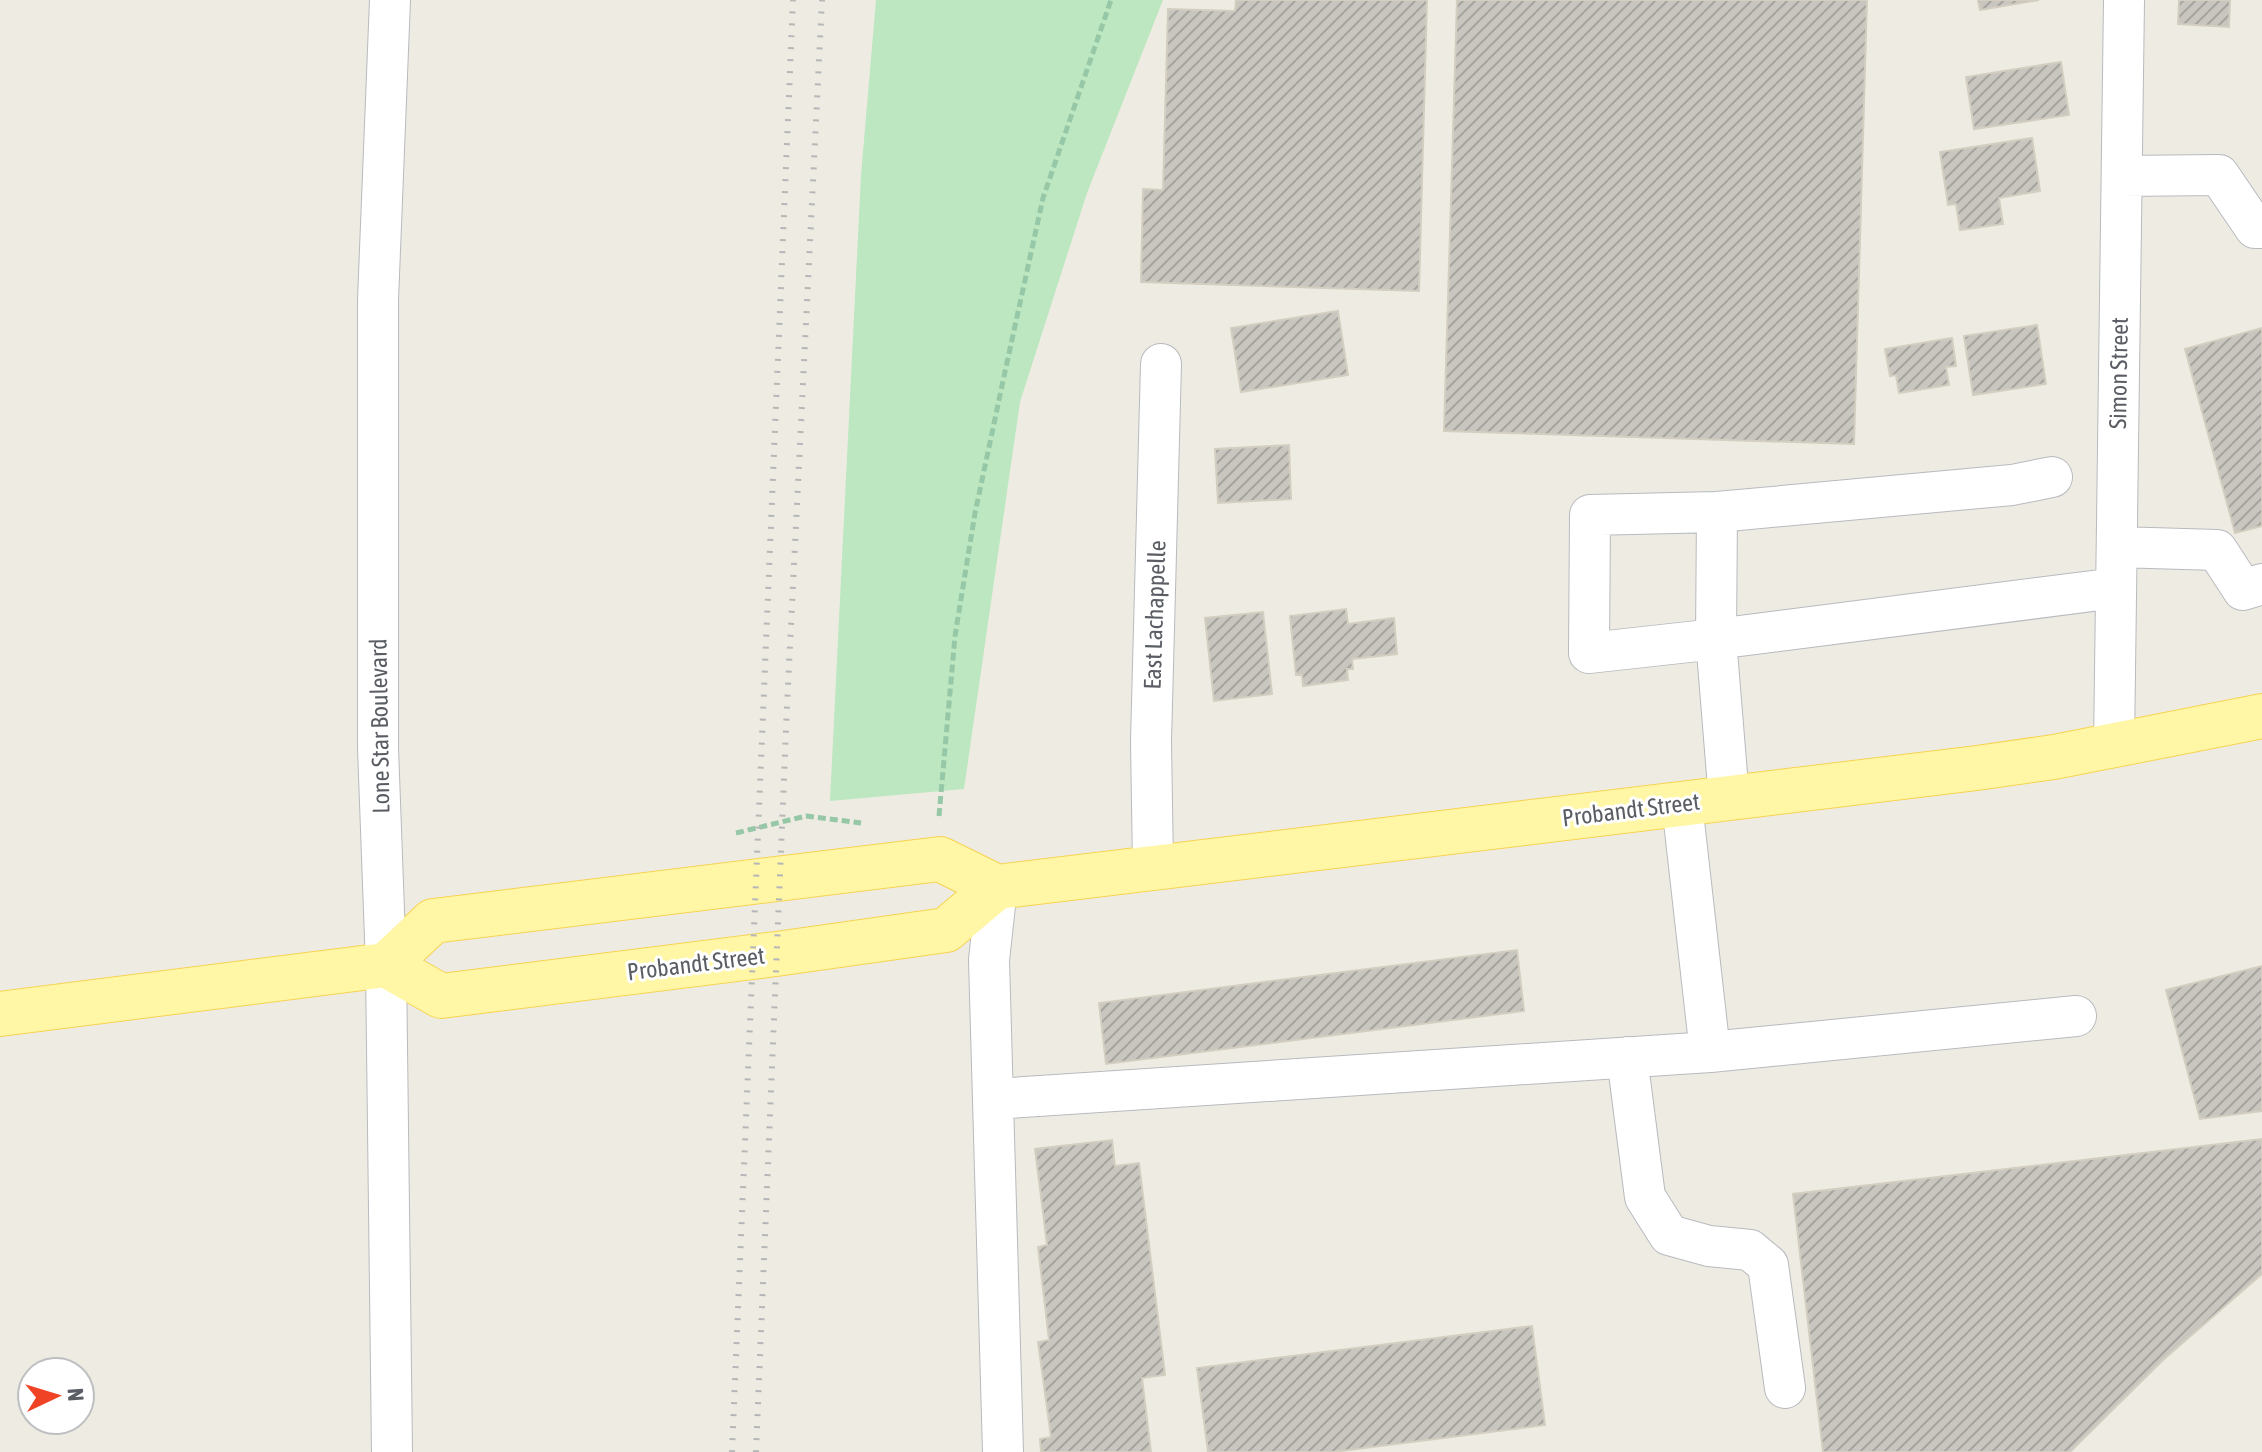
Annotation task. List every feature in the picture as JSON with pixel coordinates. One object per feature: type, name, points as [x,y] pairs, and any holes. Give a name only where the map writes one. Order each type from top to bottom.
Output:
[{"type":"main road","name":"Probandt Street","points":[[386,965],[441,996],[776,954],[946,930],[997,887],[1977,768],[2114,746],[2262,716]]},
{"type":"main road","points":[[0,1014],[386,965],[433,921],[940,859],[997,887]]},
{"type":"street","name":"Lone Star Boulevard","points":[[390,0],[378,300],[378,748],[386,965],[392,1452]]},
{"type":"street","name":"Simon Street","points":[[2114,746],[2124,0]]},
{"type":"street","points":[[2122,176],[2219,175],[2255,228],[2262,228]]},
{"type":"street","name":"East Lachappelle","points":[[1153,866],[1151,741],[1161,364]]},
{"type":"street","points":[[2052,477],[2012,485],[1717,512],[1590,515],[1589,653],[2116,588]]},
{"type":"street","points":[[1717,512],[1716,639],[1729,799]]},
{"type":"street","points":[[2117,547],[2217,550],[2243,590],[2262,584]]},
{"type":"street","points":[[1682,804],[1710,1052]]},
{"type":"street","points":[[997,887],[989,960],[1003,1452]]},
{"type":"street","points":[[994,1099],[1710,1052],[2076,1016]]},
{"type":"street","points":[[1627,1057],[1645,1197],[1669,1235],[1709,1246],[1750,1250],[1768,1265],[1785,1388]]},
{"type":"path","points":[[939,816],[955,636],[975,513],[1043,198],[1111,0]]},
{"type":"path","points":[[736,833],[806,816],[872,824]]},
{"type":"green space","points":[[876,0],[1163,0],[1087,193],[1020,402],[964,789],[830,801],[861,175]]},
{"type":"building","points":[[1236,0],[1427,0],[1419,291],[1141,282],[1143,189],[1163,190],[1168,9],[1235,11]]},
{"type":"building","points":[[1457,0],[1867,0],[1854,444],[1444,431]]},
{"type":"building","points":[[1978,0],[2039,0],[1980,10]]},
{"type":"building","points":[[2179,0],[2230,0],[2229,27],[2178,24]]},
{"type":"building","points":[[2061,62],[2069,115],[1974,129],[1966,77]]},
{"type":"building","points":[[2032,138],[2040,191],[1999,198],[2003,224],[1960,230],[1956,204],[1948,205],[1940,152]]},
{"type":"building","points":[[1338,311],[1348,375],[1241,392],[1231,328]]},
{"type":"building","points":[[2037,325],[2046,384],[1973,395],[1964,336]]},
{"type":"building","points":[[2262,328],[2262,526],[2235,533],[2185,349]]},
{"type":"building","points":[[1952,338],[1956,366],[1946,367],[1949,385],[1899,393],[1896,375],[1890,376],[1885,349]]},
{"type":"building","points":[[1289,445],[1291,499],[1218,503],[1215,449]]},
{"type":"building","points":[[1346,609],[1348,624],[1394,618],[1397,654],[1352,659],[1353,669],[1347,669],[1348,680],[1303,686],[1302,675],[1296,675],[1290,616]]},
{"type":"building","points":[[1263,612],[1272,694],[1214,701],[1205,618]]},
{"type":"building","points":[[1517,950],[1524,1011],[1106,1064],[1099,1003]]},
{"type":"building","points":[[2262,966],[2262,1111],[2200,1119],[2166,990]]},
{"type":"building","points":[[2262,1139],[2262,1274],[2163,1360],[2070,1452],[1823,1452],[1793,1194]]},
{"type":"building","points":[[1112,1140],[1115,1166],[1139,1163],[1165,1375],[1142,1378],[1151,1452],[1041,1452],[1040,1439],[1051,1437],[1038,1342],[1049,1340],[1038,1247],[1047,1245],[1035,1149]]},
{"type":"building","points":[[1532,1326],[1545,1425],[1333,1452],[1208,1452],[1197,1368]]},
{"type":"railway","points":[[732,1452],[793,0]]},
{"type":"railway","points":[[756,1452],[787,706],[822,0]]}]
